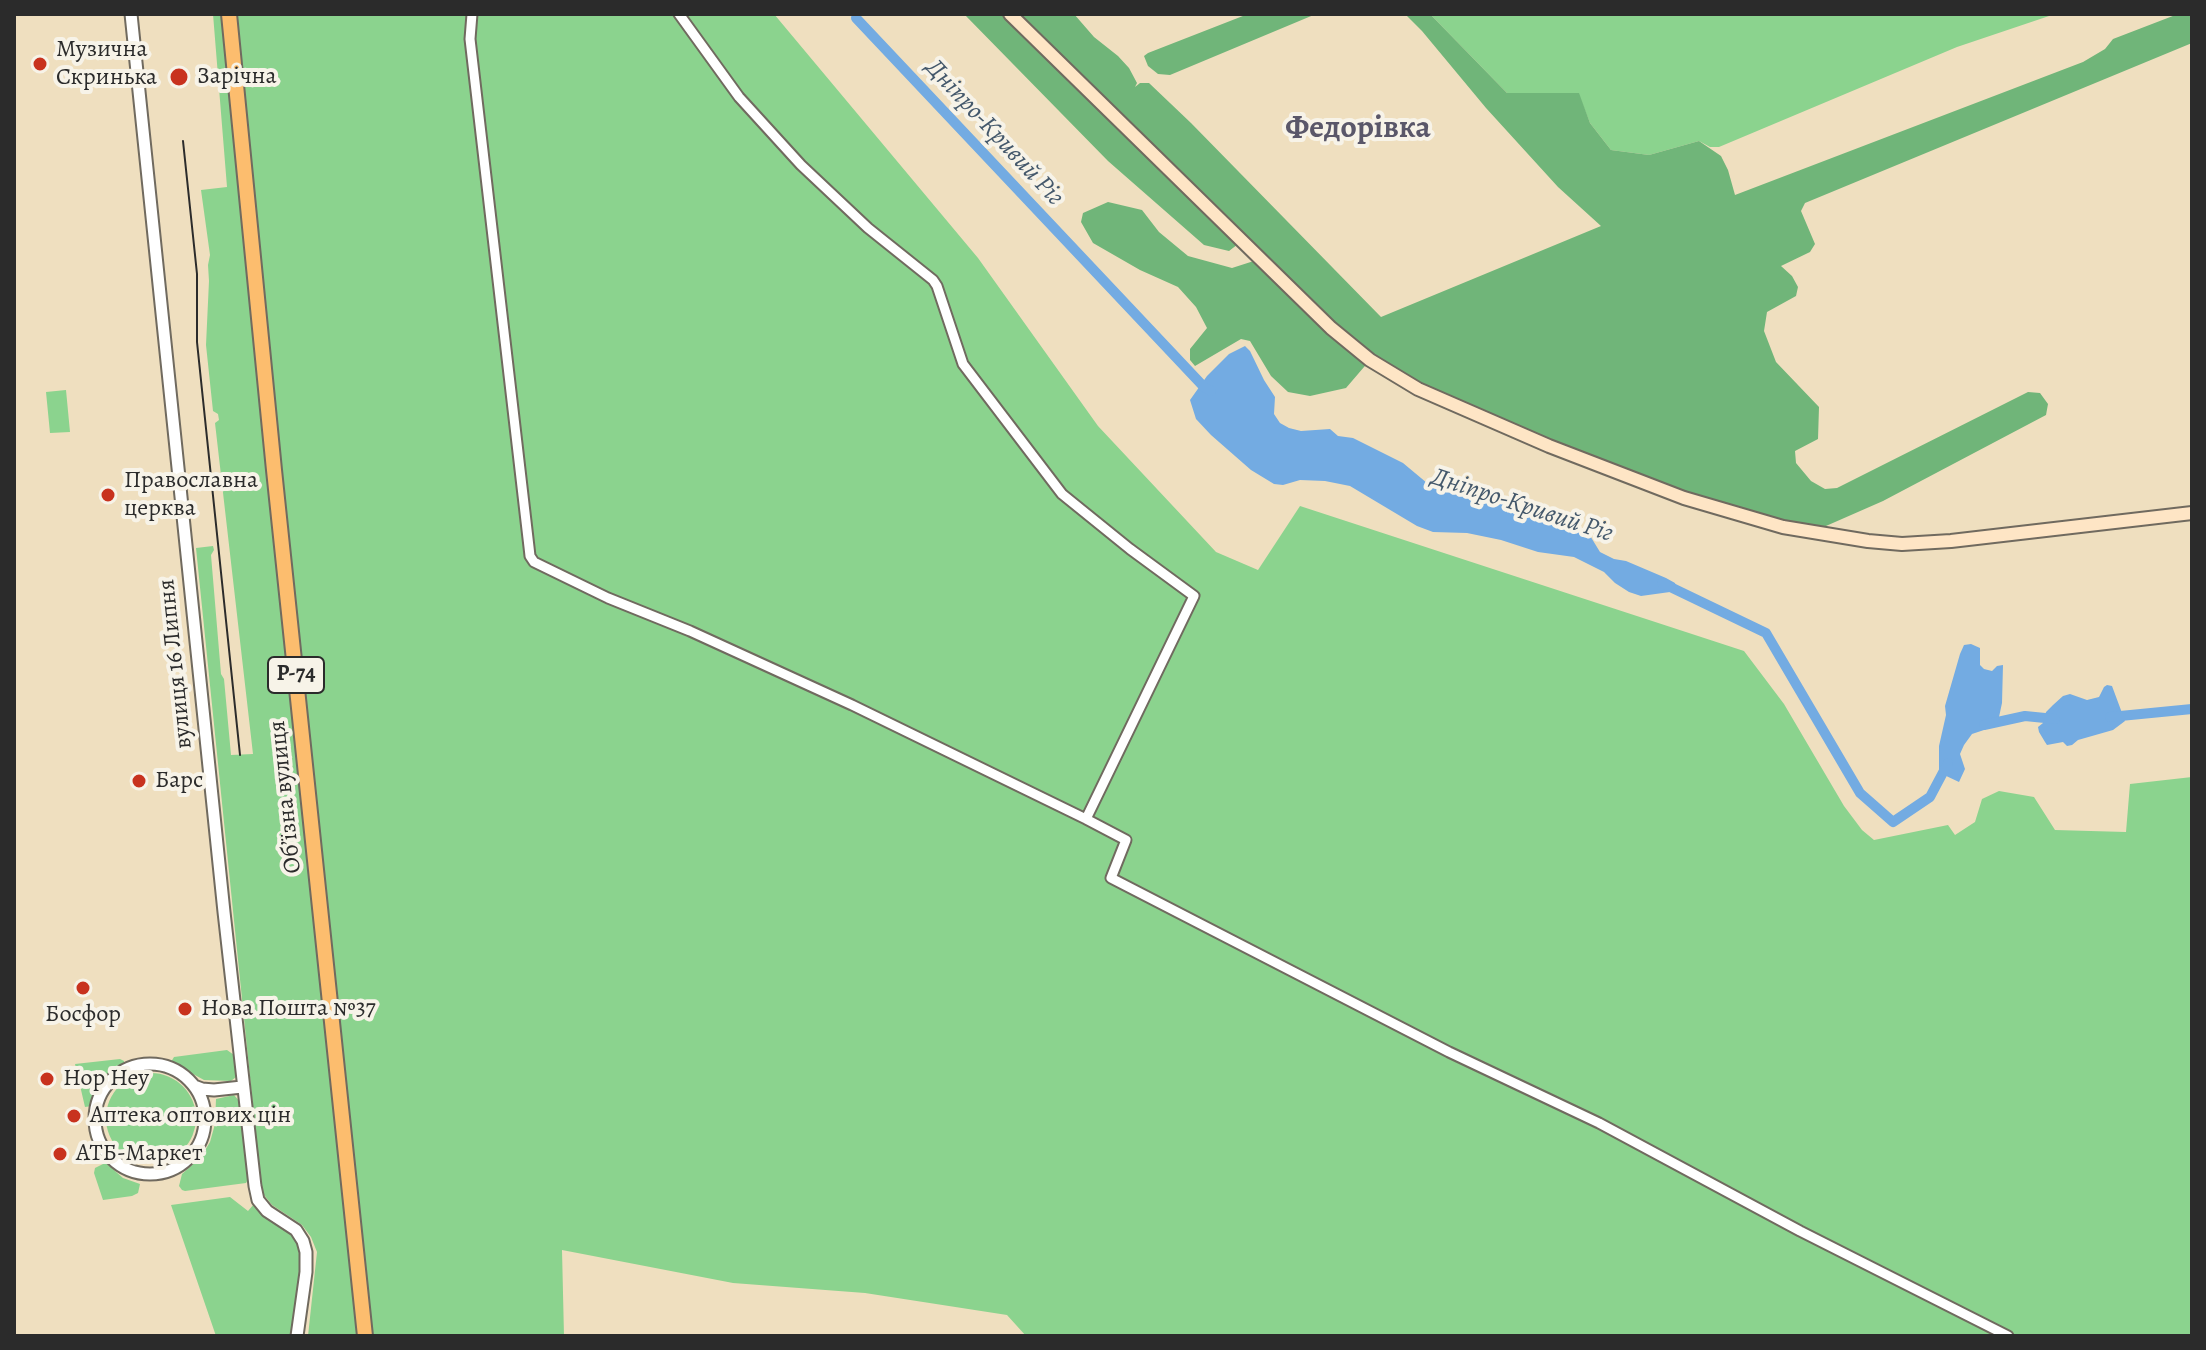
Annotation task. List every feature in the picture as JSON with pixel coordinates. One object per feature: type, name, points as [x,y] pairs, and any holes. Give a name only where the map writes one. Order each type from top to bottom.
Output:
[{"type":"main road","name":"Обʼїзна вулиця","points":[[229,14],[365,1336]]},
{"type":"main road","points":[[1010,14],[1331,328],[1370,360],[1418,389],[1549,446],[1684,498],[1783,527],[1868,541],[1902,544],[1951,541],[2192,513]]},
{"type":"street","name":"вулиця 16 Липня","points":[[131,14],[242,1087],[258,1200],[267,1211],[296,1230],[306,1252],[297,1336]]},
{"type":"street","points":[[472,14],[470,39],[530,556],[534,562],[608,598],[799,680],[1126,840],[1111,878],[1449,1052],[1599,1123],[1827,1246],[2008,1336]]},
{"type":"street","points":[[679,14],[739,97],[801,165],[868,228],[933,280],[963,364],[1062,494],[1194,596],[1086,819]]},
{"type":"street","points":[[143,1065],[160,1065],[182,1074],[194,1086],[204,1108],[204,1131],[195,1152],[178,1167],[164,1172],[141,1173],[127,1169],[109,1155],[100,1143],[96,1129],[97,1105],[104,1090],[120,1073],[143,1065]]},
{"type":"street","points":[[194,1086],[207,1090],[242,1087]]},
{"type":"street","points":[[204,1108],[210,1097],[222,1089]]},
{"type":"green space","points":[[213,14],[774,14],[978,258],[1098,426],[1216,552],[1258,570],[1300,506],[1744,651],[1784,704],[1844,806],[1874,840],[1948,825],[1955,835],[1975,822],[1982,799],[1999,791],[2034,797],[2055,830],[2126,832],[2130,784],[2192,777],[2192,1336],[1026,1336],[1007,1315],[865,1293],[733,1283],[562,1250],[564,1336],[308,1336],[317,1252],[302,1225],[272,1205],[261,1185],[196,548],[213,546],[214,550],[211,555],[231,755],[253,754],[215,423],[219,420],[218,414],[213,411],[206,345],[210,255],[201,190],[227,187]]},
{"type":"green space","points":[[964,14],[1074,14],[1094,37],[1129,68],[1137,83],[1135,87],[1140,83],[1149,83],[1381,317],[1601,226],[1558,187],[1405,14],[1430,14],[1507,93],[1579,93],[1590,123],[1611,150],[1649,155],[1699,141],[1721,156],[1735,195],[2083,62],[2105,49],[2113,39],[2178,14],[2192,14],[2192,43],[1805,203],[1801,211],[1815,244],[1810,252],[1781,266],[1798,287],[1796,296],[1767,312],[1764,331],[1776,362],[1819,407],[1818,439],[1795,451],[1796,463],[1811,481],[1825,489],[1837,488],[2028,392],[2040,393],[2048,404],[2046,415],[1883,501],[1810,533],[1783,527],[1549,446],[1370,360],[1346,388],[1310,396],[1288,392],[1271,376],[1250,341],[1241,339],[1195,366],[1190,360],[1190,349],[1207,328],[1196,307],[1178,287],[1093,243],[1081,222],[1083,213],[1108,202],[1142,210],[1159,232],[1188,256],[1232,268],[1260,259],[1242,241],[1229,251],[1204,245],[1108,161]]},
{"type":"green space","points":[[1248,14],[1316,14],[1170,75],[1158,74],[1148,66],[1144,56],[1148,53]]},
{"type":"green space","points":[[1430,14],[2055,14],[1957,47],[1719,147],[1710,147],[1699,141],[1649,155],[1611,150],[1590,123],[1578,93],[1507,93]]},
{"type":"green space","points":[[66,390],[70,432],[50,433],[46,392]]},
{"type":"green space","points":[[227,1050],[234,1055],[238,1070],[231,1081],[204,1080],[171,1062],[174,1057]]},
{"type":"green space","points":[[124,1061],[124,1066],[105,1081],[92,1106],[85,1107],[75,1064]]},
{"type":"green space","points":[[151,1073],[168,1077],[183,1086],[192,1101],[196,1118],[192,1135],[183,1150],[168,1159],[151,1163],[134,1159],[119,1150],[110,1135],[106,1118],[110,1101],[119,1086],[134,1077]]},
{"type":"green space","points":[[234,1095],[241,1103],[250,1176],[246,1183],[182,1190],[179,1186],[182,1174],[201,1157],[210,1142],[215,1124],[216,1099]]},
{"type":"green space","points":[[103,1164],[123,1178],[140,1184],[138,1193],[103,1200],[94,1173],[95,1168]]},
{"type":"green space","points":[[230,1197],[248,1211],[254,1204],[293,1235],[297,1243],[301,1272],[293,1336],[216,1336],[171,1205]]},
{"type":"water","points":[[1245,346],[1275,397],[1274,414],[1280,423],[1301,431],[1330,429],[1338,436],[1353,438],[1403,463],[1433,488],[1543,511],[1589,534],[1600,552],[1666,578],[1676,587],[1670,592],[1641,596],[1629,592],[1604,572],[1574,557],[1538,552],[1467,533],[1433,532],[1417,526],[1350,486],[1300,480],[1274,484],[1251,470],[1211,435],[1196,419],[1190,400],[1207,376],[1229,354]]},
{"type":"water","points":[[1964,645],[1980,648],[1980,665],[1984,669],[1992,671],[2003,665],[2002,703],[1999,717],[1994,723],[1972,734],[1964,745],[1960,754],[1965,769],[1959,782],[1942,774],[1939,769],[1939,746],[1945,706],[1960,654]]},
{"type":"water","points":[[2107,685],[2112,686],[2125,721],[2113,730],[2078,740],[2072,745],[2067,746],[2063,742],[2047,745],[2038,727],[2053,705],[2070,694],[2087,700],[2099,697]]},
{"type":"waterway","name":"Дніпро-Кривий Ріг","points":[[856,18],[1211,391]]},
{"type":"waterway","name":"Дніпро-Кривий Ріг","points":[[1662,583],[1766,633],[1860,793],[1893,822],[1930,797],[1948,763]]},
{"type":"waterway","name":"Дніпро-Кривий Ріг","points":[[2110,717],[2192,709]]},
{"type":"waterway","name":"Дніпро-Кривий Ріг","points":[[1984,725],[2025,716],[2055,719]]},
{"type":"tram line","points":[[183,141],[197,274],[197,342],[240,755]]},
{"type":"place","name":"Музична Скринька","points":[[40,64]]},
{"type":"place","name":"Зарічна","points":[[179,77]]},
{"type":"place","name":"Православна церква","points":[[108,495]]},
{"type":"place","name":"Барс","points":[[139,781]]},
{"type":"place","name":"Босфор","points":[[83,988]]},
{"type":"place","name":"Нова Пошта №37","points":[[185,1009]]},
{"type":"place","name":"Hop Hey","points":[[47,1079]]},
{"type":"place","name":"Аптека оптових цін","points":[[74,1116]]},
{"type":"place","name":"АТБ-Маркет","points":[[60,1154]]},
{"type":"district","name":"Федорівка","points":[[1358,129]]}]
